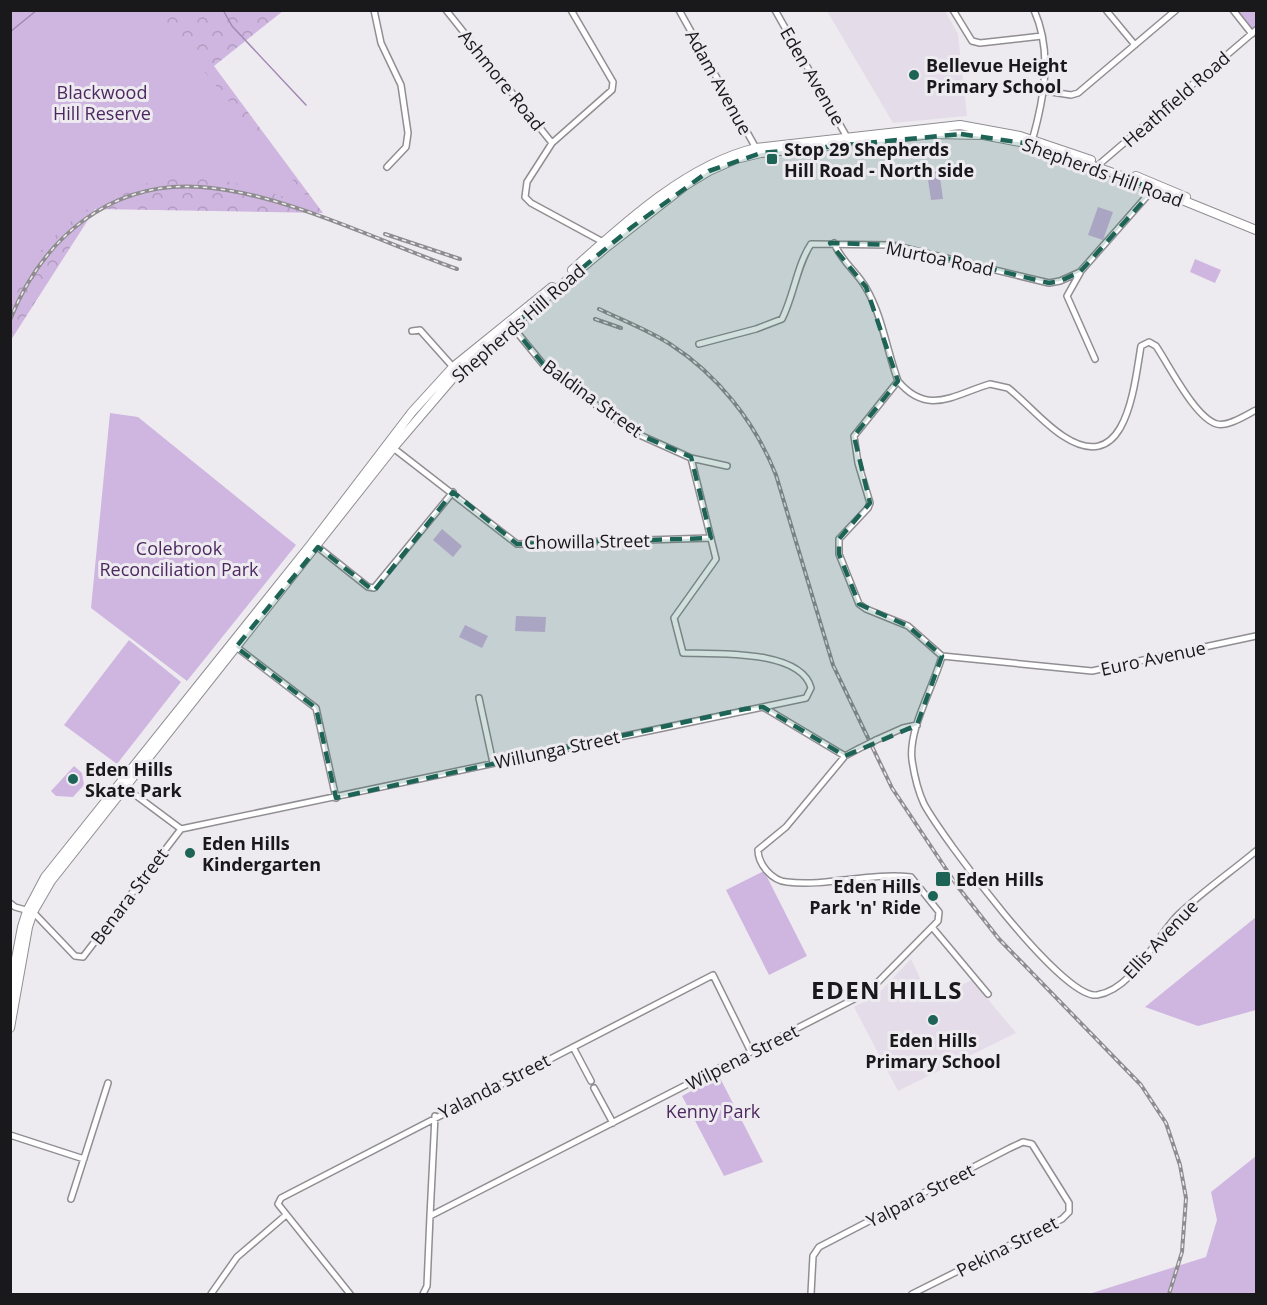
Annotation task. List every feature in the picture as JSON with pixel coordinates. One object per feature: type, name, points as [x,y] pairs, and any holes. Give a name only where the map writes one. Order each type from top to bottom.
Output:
[{"type":"main road","name":"Shepherds Hill Road","points":[[10,990],[30,911],[45,878],[123,786],[391,446],[459,371],[510,324],[603,242],[706,165],[732,154],[848,140],[961,134],[1032,142],[1257,226]]},
{"type":"main road","name":"Shepherds Hill Road","points":[[391,446],[412,412],[453,367],[686,185],[722,165],[757,151]]},
{"type":"main road","name":"Shepherds Hill Road","points":[[1155,186],[1257,230]]},
{"type":"main road","name":"Shepherds Hill Road","points":[[10,1029],[30,911]]},
{"type":"street","points":[[374,10],[381,43],[401,85],[408,133],[406,147],[387,167]]},
{"type":"street","name":"Ashmore Road","points":[[446,10],[552,142],[527,182],[525,197],[531,203],[603,242]]},
{"type":"street","points":[[552,142],[612,90],[613,82],[571,10]]},
{"type":"street","name":"Adam Avenue","points":[[679,10],[757,151]]},
{"type":"street","name":"Eden Avenue","points":[[775,10],[848,140]]},
{"type":"street","points":[[953,10],[972,41],[980,43],[1042,36]]},
{"type":"street","points":[[1032,142],[1045,91],[1042,36],[1034,10]]},
{"type":"street","points":[[1106,10],[1135,45]]},
{"type":"street","points":[[1045,91],[1071,95],[1078,93],[1176,10]]},
{"type":"street","points":[[1233,10],[1254,32]]},
{"type":"street","name":"Heathfield Road","points":[[1098,166],[1254,32]]},
{"type":"street","name":"Murtoa Road","points":[[699,344],[756,329],[782,319],[794,295],[803,256],[811,244],[892,245],[1049,283],[1060,281],[1080,272],[1155,186]]},
{"type":"street","points":[[834,243],[873,301],[898,381],[913,393],[930,402],[943,401],[990,384],[998,385],[1008,388],[1063,436],[1075,443],[1098,447],[1113,438],[1121,428],[1129,411],[1141,346],[1149,342],[1156,346],[1197,408],[1211,421],[1224,424],[1257,410]]},
{"type":"street","points":[[1080,272],[1067,296],[1095,359]]},
{"type":"street","name":"Baldina Street","points":[[510,324],[547,369],[633,432],[691,458],[727,466]]},
{"type":"street","points":[[412,331],[420,330],[453,367]]},
{"type":"street","points":[[763,707],[845,756],[903,728],[917,725],[942,656],[908,626],[859,604],[838,547],[843,534],[866,511],[870,503],[858,463],[854,436],[898,381]]},
{"type":"street","name":"Chowilla Street","points":[[391,446],[517,544],[711,538]]},
{"type":"street","points":[[691,458],[711,538]]},
{"type":"street","points":[[315,545],[368,587],[374,588],[453,492]]},
{"type":"street","name":"Willunga Street","points":[[181,829],[806,698],[812,688],[810,682],[794,669],[758,656],[682,653],[674,618],[715,564],[711,538]]},
{"type":"street","name":"Euro Avenue","points":[[942,656],[1092,671],[1256,636]]},
{"type":"street","points":[[233,645],[316,708],[336,798]]},
{"type":"street","points":[[479,698],[493,763]]},
{"type":"street","name":"Ellis Avenue","points":[[917,725],[912,761],[923,801],[931,814],[962,861],[1054,970],[1075,989],[1088,995],[1107,992],[1141,964],[1180,913],[1257,851]]},
{"type":"street","name":"Wilpena Street","points":[[430,1216],[873,987],[938,921],[939,912],[911,877],[786,882],[767,871],[758,858],[758,850],[786,827],[845,756]]},
{"type":"street","points":[[123,786],[181,829]]},
{"type":"street","name":"Benara Street","points":[[30,911],[75,956],[83,957],[181,829]]},
{"type":"street","points":[[10,903],[15,908],[30,911]]},
{"type":"street","points":[[932,927],[988,994]]},
{"type":"street","name":"Yalanda Street","points":[[286,1215],[278,1200],[435,1116],[713,975],[751,1052]]},
{"type":"street","points":[[573,1047],[591,1081]]},
{"type":"street","points":[[71,1199],[108,1083]]},
{"type":"street","points":[[594,1088],[613,1123]]},
{"type":"street","points":[[423,1294],[427,1286],[435,1116]]},
{"type":"street","points":[[10,1135],[84,1159]]},
{"type":"street","name":"Yalpara Street","points":[[811,1294],[813,1256],[819,1247],[1023,1142],[1032,1144],[1069,1203],[1070,1212]]},
{"type":"street","name":"Pekina Street","points":[[912,1294],[1062,1219],[1070,1212]]},
{"type":"street","points":[[211,1294],[237,1257],[286,1215],[350,1294]]},
{"type":"highlighted area","points":[[961,134],[1031,144],[1154,189],[1080,272],[1049,283],[892,245],[830,243],[866,287],[898,381],[854,436],[870,503],[839,539],[839,554],[859,604],[908,626],[942,656],[917,725],[845,756],[763,707],[745,709],[336,798],[316,708],[236,647],[318,547],[374,591],[453,492],[517,544],[711,538],[691,457],[633,432],[547,369],[512,326],[632,227],[709,171],[761,153]]},
{"type":"shaded area","name":"Bellevue Height Primary School","points":[[827,11],[945,11],[958,34],[967,116],[893,123]]},
{"type":"shaded area","name":"Eden Hills Primary School","points":[[911,959],[930,999],[972,980],[1016,1033],[898,1091],[854,1007],[878,994]]},
{"type":"green space","name":"Blackwood Hill Reserve","points":[[11,10],[155,11],[315,207],[256,188],[211,179],[166,180],[138,186],[111,196],[85,211],[63,228],[42,249],[25,272],[11,298]]},
{"type":"green space","name":"Blackwood Hill Reserve","points":[[11,11],[283,11],[214,66],[323,213],[95,209],[11,340]]},
{"type":"green space","points":[[1233,11],[1256,11],[1256,30],[1252,34]]},
{"type":"green space","points":[[939,171],[943,199],[931,200],[927,173]]},
{"type":"green space","points":[[1098,207],[1113,212],[1103,240],[1088,235]]},
{"type":"green space","points":[[1195,259],[1221,270],[1215,283],[1190,272]]},
{"type":"green space","name":"Colebrook Reconciliation Park","points":[[110,413],[138,417],[296,545],[187,681],[91,608]]},
{"type":"green space","points":[[442,529],[462,546],[453,557],[433,540]]},
{"type":"green space","points":[[516,616],[546,617],[545,632],[515,631]]},
{"type":"green space","points":[[465,625],[488,636],[482,648],[459,637]]},
{"type":"green space","points":[[129,640],[181,682],[117,764],[64,725]]},
{"type":"green space","name":"Eden Hills Skate Park","points":[[74,766],[82,773],[84,785],[73,797],[56,796],[51,791]]},
{"type":"green space","points":[[764,871],[807,956],[769,975],[726,890]]},
{"type":"green space","points":[[1256,917],[1256,1010],[1198,1026],[1145,1007]]},
{"type":"green space","name":"Kenny Park","points":[[719,1076],[763,1162],[724,1176],[682,1096]]},
{"type":"green space","points":[[1256,1156],[1256,1294],[1089,1294],[1206,1257],[1217,1220],[1211,1192]]},
{"type":"waterway","points":[[10,32],[37,10]]},
{"type":"waterway","points":[[223,10],[232,26],[306,105]]},
{"type":"railway","points":[[10,320],[41,264],[61,240],[83,221],[109,205],[137,193],[168,187],[201,187],[265,198],[298,208],[457,269]]},
{"type":"railway","points":[[385,234],[460,259]]},
{"type":"railway","points":[[599,309],[653,334],[687,356],[719,385],[746,418],[776,475],[833,665],[892,788],[958,887],[999,939],[1141,1085],[1166,1123],[1180,1165],[1186,1198],[1182,1252],[1169,1294]]},
{"type":"railway","points":[[595,319],[621,328]]},
{"type":"place","name":"Bellevue Height Primary School","points":[[914,75]]},
{"type":"place","name":"Stop 29 Shepherds Hill Road - North side","points":[[772,159]]},
{"type":"place","name":"Eden Hills Skate Park","points":[[73,779]]},
{"type":"place","name":"Eden Hills Kindergarten","points":[[190,853]]},
{"type":"place","name":"Eden Hills","points":[[943,879]]},
{"type":"place","name":"Eden Hills Park 'n' Ride","points":[[933,896]]},
{"type":"place","name":"Eden Hills Primary School","points":[[933,1020]]},
{"type":"district","name":"EDEN HILLS","points":[[887,989]]}]
